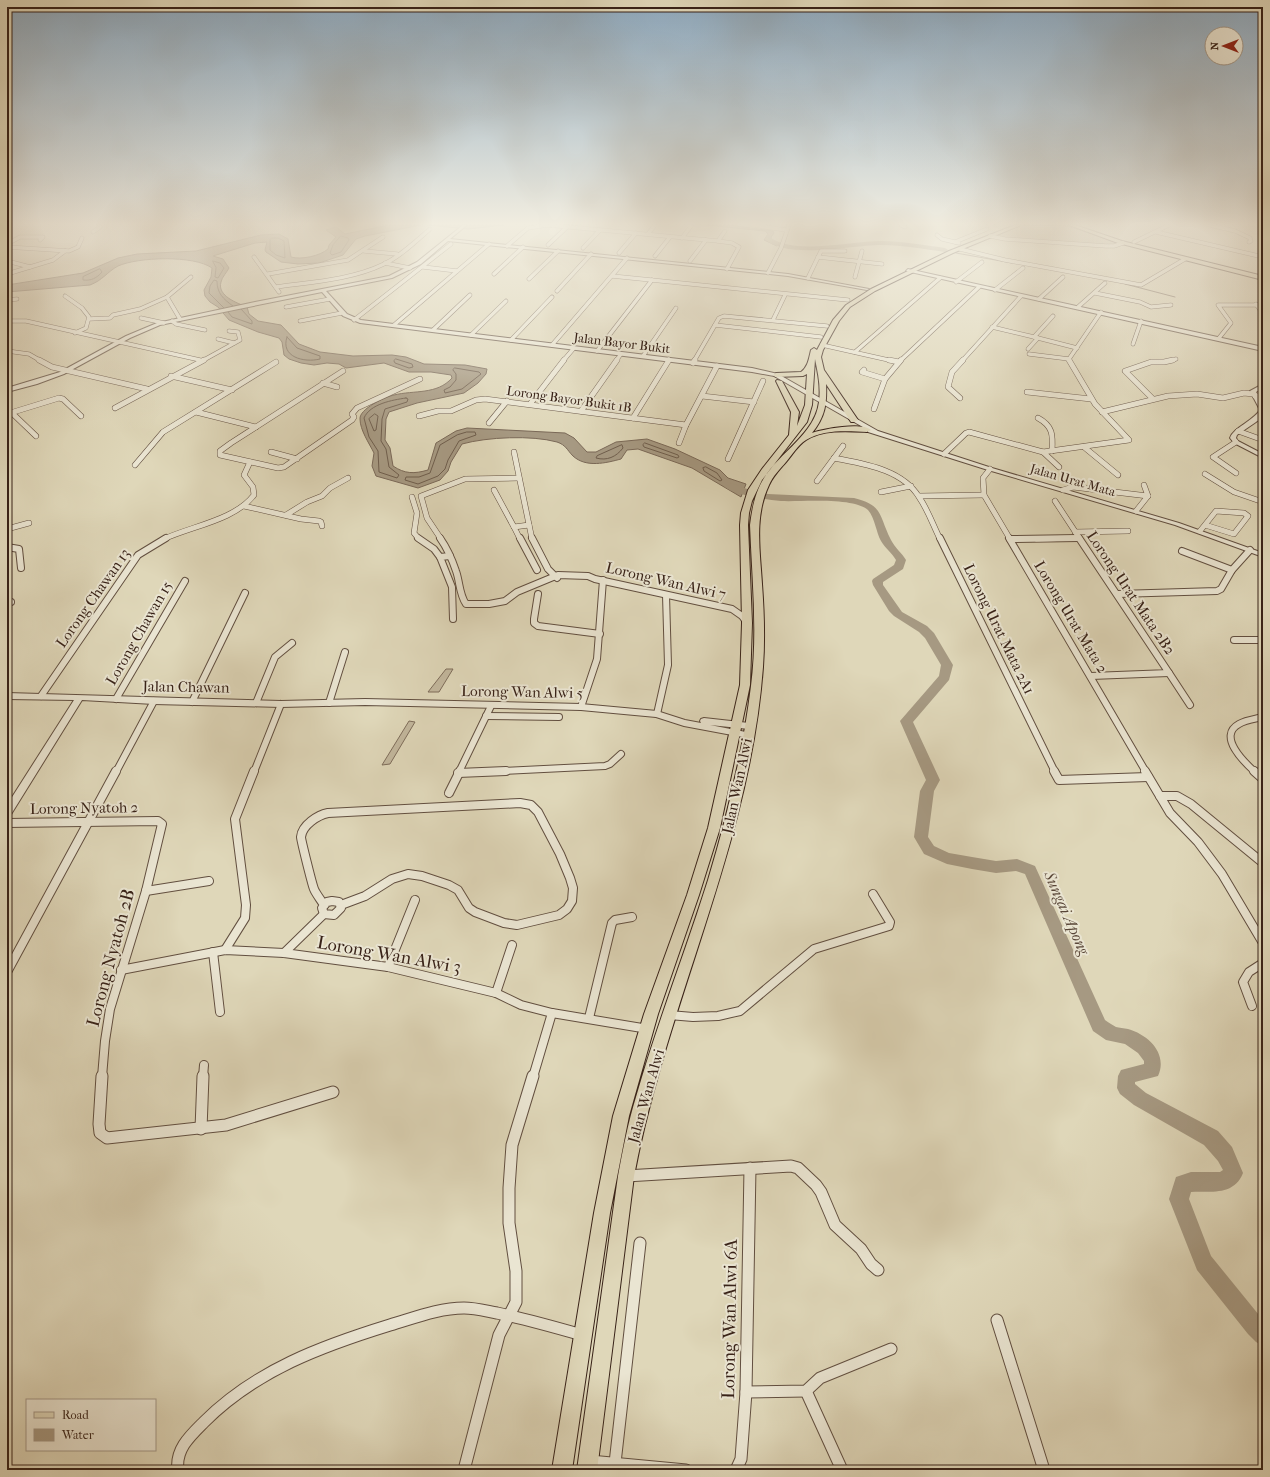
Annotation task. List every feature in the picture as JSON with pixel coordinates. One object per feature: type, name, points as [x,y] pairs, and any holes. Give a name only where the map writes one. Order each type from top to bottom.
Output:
[{"type":"main road","name":"Jalan Wan Alwi","points":[[587,1466],[626,1176],[638,1117],[714,879],[730,822],[742,730],[745,685],[747,623],[744,525],[746,508],[758,486],[803,422],[808,395],[811,362],[821,337],[832,317],[848,300],[858,294]]},
{"type":"main road","name":"Jalan Wan Alwi","points":[[562,1470],[602,1213],[619,1123],[651,1014],[693,895],[756,686],[759,651],[754,525],[758,486],[768,478],[817,422],[823,404],[821,370],[818,357],[822,345],[836,320],[848,306],[865,294]]},
{"type":"main road","points":[[791,437],[795,412],[777,378],[803,374],[807,371],[811,362]]},
{"type":"main road","points":[[821,370],[854,420]]},
{"type":"main road","points":[[801,441],[813,434],[831,430],[867,430]]},
{"type":"street","points":[[89,318],[110,318],[113,315],[140,309],[171,294]]},
{"type":"street","points":[[7,390],[37,382],[68,370],[145,329],[180,319],[302,294]]},
{"type":"street","points":[[323,294],[329,297]]},
{"type":"street","name":"Jalan Bayor Bukit","points":[[326,294],[342,313],[354,320],[643,356],[764,373],[777,378],[823,404]]},
{"type":"street","points":[[354,320],[388,294]]},
{"type":"street","points":[[394,325],[430,294]]},
{"type":"street","points":[[552,345],[596,294]]},
{"type":"street","points":[[597,351],[641,294]]},
{"type":"street","points":[[773,320],[785,294],[848,300]]},
{"type":"street","points":[[855,352],[922,294]]},
{"type":"street","points":[[874,409],[885,379],[899,362],[972,294]]},
{"type":"street","points":[[1012,294],[1101,312],[1263,349]]},
{"type":"street","points":[[1039,299],[1045,294]]},
{"type":"street","points":[[1078,308],[1094,294]]},
{"type":"street","points":[[1100,294],[1132,300],[1151,307],[1171,306]]},
{"type":"street","points":[[1132,300],[1136,295]]},
{"type":"street","points":[[65,296],[86,313],[89,318],[86,328],[74,333]]},
{"type":"street","points":[[433,330],[470,296]]},
{"type":"street","points":[[960,398],[948,387],[950,375],[1021,296]]},
{"type":"street","points":[[167,297],[180,319]]},
{"type":"street","points":[[286,307],[329,297]]},
{"type":"street","points":[[512,340],[552,297]]},
{"type":"street","points":[[7,300],[17,299]]},
{"type":"street","points":[[470,335],[506,300]]},
{"type":"street","points":[[1256,304],[1263,314]]},
{"type":"street","points":[[1219,338],[1230,323],[1218,305],[1263,305]]},
{"type":"street","points":[[643,356],[676,308]]},
{"type":"street","points":[[1069,359],[1078,348],[1101,312]]},
{"type":"street","points":[[300,321],[342,313]]},
{"type":"street","points":[[694,363],[719,318],[727,315],[827,326]]},
{"type":"street","points":[[1028,349],[1053,316]]},
{"type":"street","points":[[141,318],[164,323]]},
{"type":"street","points":[[7,321],[21,320],[200,360]]},
{"type":"street","points":[[172,321],[176,324],[204,330]]},
{"type":"street","points":[[1133,344],[1142,321]]},
{"type":"street","points":[[715,325],[821,337]]},
{"type":"street","points":[[992,327],[1078,348]]},
{"type":"street","points":[[114,408],[200,360],[240,340],[238,332],[229,331]]},
{"type":"street","points":[[218,339],[234,343]]},
{"type":"street","points":[[822,345],[899,362]]},
{"type":"street","points":[[530,404],[574,348]]},
{"type":"street","points":[[7,351],[29,354],[52,367],[147,389]]},
{"type":"street","points":[[581,411],[621,354]]},
{"type":"street","points":[[1029,354],[1069,359]]},
{"type":"street","points":[[944,454],[966,433],[969,432],[1043,452],[1129,440],[1091,399],[1069,359]]},
{"type":"street","points":[[1152,399],[1125,371],[1151,362],[1164,362],[1176,359]]},
{"type":"street","points":[[633,418],[669,360]]},
{"type":"street","points":[[135,465],[160,435],[276,362]]},
{"type":"street","points":[[679,444],[686,425],[717,366]]},
{"type":"street","points":[[864,370],[863,373],[885,379]]},
{"type":"street","points":[[343,371],[256,427],[219,453],[222,456],[281,468],[297,459],[352,420],[354,417],[352,414],[357,408],[420,379]]},
{"type":"street","points":[[172,376],[232,390]]},
{"type":"street","points":[[728,459],[763,381]]},
{"type":"street","points":[[323,383],[337,387]]},
{"type":"street","points":[[1263,386],[1254,389],[1254,395],[1263,410],[1260,419],[1233,436],[1236,442],[1263,456]]},
{"type":"street","points":[[1027,392],[1091,399]]},
{"type":"street","points":[[1102,412],[1152,399],[1191,394],[1228,398],[1244,393],[1263,396]]},
{"type":"street","points":[[702,396],[754,402]]},
{"type":"street","points":[[9,414],[59,398],[63,399],[81,416]]},
{"type":"street","name":"Lorong Bayor Bukit 1B","points":[[418,416],[451,411],[482,399],[686,425]]},
{"type":"street","points":[[489,423],[507,401]]},
{"type":"street","points":[[823,404],[875,432]]},
{"type":"street","points":[[823,404],[846,422],[875,432]]},
{"type":"street","points":[[196,412],[256,427]]},
{"type":"street","points":[[9,414],[36,436]]},
{"type":"street","points":[[1038,418],[1047,422],[1051,428],[1053,438],[1052,451]]},
{"type":"street","name":"Jalan Urat Mata","points":[[875,432],[990,469],[1136,511],[1263,555]]},
{"type":"street","points":[[1238,432],[1263,440]]},
{"type":"street","points":[[1236,442],[1213,457],[1236,473]]},
{"type":"street","points":[[817,481],[844,446]]},
{"type":"street","points":[[1084,447],[1118,475]]},
{"type":"street","points":[[271,452],[297,459]]},
{"type":"street","points":[[514,452],[518,478],[533,542],[544,564],[554,576],[517,592],[505,601],[489,604],[469,605],[463,600],[458,577],[450,556],[429,524],[424,512],[421,498],[422,495],[465,480],[518,478]]},
{"type":"street","points":[[1043,452],[1059,467]]},
{"type":"street","name":"Lorong Urat Mata 2A1","points":[[834,458],[885,470],[905,480],[919,496],[1059,780],[1148,777]]},
{"type":"street","points":[[244,506],[254,495],[253,487],[245,476],[245,471],[250,462]]},
{"type":"street","points":[[919,496],[984,495],[984,476],[978,465]]},
{"type":"street","points":[[984,476],[990,469]]},
{"type":"street","points":[[1205,474],[1234,492],[1263,502]]},
{"type":"street","points":[[286,515],[307,502],[322,496],[330,488],[348,478]]},
{"type":"street","points":[[1136,511],[1148,496],[1144,485]]},
{"type":"street","points":[[881,492],[911,486]]},
{"type":"street","points":[[1064,490],[1073,486],[1148,496]]},
{"type":"street","points":[[494,490],[537,570]]},
{"type":"street","name":"Lorong Urat Mata 2","points":[[984,495],[1170,813],[1182,822],[1219,869],[1263,943]]},
{"type":"street","points":[[412,497],[417,513],[414,533],[431,547],[440,557],[452,587],[453,619]]},
{"type":"street","name":"Lorong Urat Mata 2B2","points":[[1055,501],[1169,673]]},
{"type":"street","points":[[244,506],[301,519],[319,521],[321,522],[322,526]]},
{"type":"street","name":"Lorong Chawan 13","points":[[41,696],[138,555],[160,540],[244,506]]},
{"type":"street","points":[[1200,532],[1205,525],[1217,510],[1244,513],[1248,516],[1234,534],[1205,525]]},
{"type":"street","points":[[7,529],[29,524]]},
{"type":"street","points":[[514,526],[530,525]]},
{"type":"street","points":[[1010,539],[1128,531]]},
{"type":"street","points":[[7,547],[19,549],[21,568]]},
{"type":"street","points":[[1118,594],[1217,591],[1221,589],[1232,570],[1250,550]]},
{"type":"street","points":[[1182,551],[1232,570]]},
{"type":"street","points":[[440,557],[450,556]]},
{"type":"street","name":"Lorong Wan Alwi 7","points":[[554,576],[567,580],[603,580],[732,609]]},
{"type":"street","points":[[581,707],[597,659],[603,580]]},
{"type":"street","name":"Lorong Chawan 15","points":[[116,699],[185,581]]},
{"type":"street","points":[[192,702],[245,593]]},
{"type":"street","points":[[538,594],[534,623],[538,626],[600,634]]},
{"type":"street","points":[[657,714],[668,664],[666,595]]},
{"type":"street","points":[[746,602],[732,609],[742,616],[747,623]]},
{"type":"street","points":[[1234,640],[1263,640]]},
{"type":"street","points":[[256,703],[275,658],[281,650],[292,643]]},
{"type":"street","points":[[329,703],[345,652]]},
{"type":"street","points":[[1169,673],[1190,705]]},
{"type":"street","name":"Lorong Urat Mata 2B2","points":[[1090,676],[1169,673]]},
{"type":"street","name":"Jalan Chawan","points":[[8,697],[41,696],[154,701],[281,704],[365,702]]},
{"type":"street","points":[[7,814],[80,697]]},
{"type":"street","points":[[7,972],[154,701]]},
{"type":"street","name":"Lorong Wan Alwi 5","points":[[365,702],[581,707],[657,714],[684,723],[742,730]]},
{"type":"street","points":[[225,950],[245,918],[246,905],[235,819],[281,704]]},
{"type":"street","points":[[449,793],[491,706]]},
{"type":"street","points":[[486,716],[559,717]]},
{"type":"street","points":[[1263,717],[1237,725],[1232,730],[1230,736],[1234,749],[1243,761],[1263,779]]},
{"type":"street","points":[[458,773],[605,766],[610,764],[621,754]]},
{"type":"street","points":[[1160,796],[1177,796],[1191,804],[1263,863]]},
{"type":"street","points":[[324,914],[322,908],[324,905],[315,892],[312,883],[301,837],[305,828],[322,814],[520,803],[531,804],[538,812],[572,882],[574,896],[571,904],[565,912],[556,917],[517,925],[504,923],[469,908],[458,890],[430,878],[408,874],[392,879],[365,896],[341,905]]},
{"type":"street","name":"Lorong Nyatoh 2","points":[[7,823],[162,822]]},
{"type":"street","name":"Lorong Nyatoh 2B","points":[[162,822],[146,891],[110,1009],[106,1033],[99,1124],[100,1134],[107,1138],[117,1138],[201,1129]]},
{"type":"street","points":[[146,891],[209,881]]},
{"type":"street","points":[[670,1015],[693,1017],[718,1016],[740,1011],[814,949],[889,926],[890,922],[873,894]]},
{"type":"street","points":[[388,967],[415,900]]},
{"type":"street","points":[[324,905],[332,901],[339,902],[341,905]]},
{"type":"street","points":[[324,914],[327,916],[336,914],[339,912],[341,905]]},
{"type":"street","points":[[284,953],[324,914]]},
{"type":"street","points":[[589,1018],[612,923],[615,920],[632,917]]},
{"type":"street","points":[[496,993],[512,945]]},
{"type":"street","name":"Lorong Wan Alwi 3","points":[[121,970],[225,950],[284,953],[388,967],[458,982],[496,993],[522,1004],[552,1013],[648,1028]]},
{"type":"street","points":[[213,952],[220,1012]]},
{"type":"street","points":[[1252,1006],[1243,982],[1249,972],[1263,963]]},
{"type":"street","points":[[464,1470],[499,1335],[516,1302],[516,1271],[509,1224],[509,1188],[512,1145],[552,1013]]},
{"type":"street","points":[[204,1065],[201,1129],[226,1126],[332,1092]]},
{"type":"street","points":[[626,1176],[783,1165],[798,1168],[816,1185],[821,1192],[835,1225],[861,1249],[871,1264],[878,1270]]},
{"type":"street","name":"Lorong Wan Alwi 6A","points":[[737,1470],[741,1459],[746,1392],[750,1168]]},
{"type":"street","points":[[615,1463],[640,1243]]},
{"type":"street","points":[[178,1470],[177,1460],[186,1441],[206,1419],[235,1393],[277,1366],[342,1339],[432,1313],[462,1308],[508,1316],[582,1335]]},
{"type":"street","points":[[997,1320],[1044,1470]]},
{"type":"street","points":[[746,1392],[797,1392],[806,1390],[820,1378],[891,1349]]},
{"type":"street","points":[[806,1390],[842,1470]]},
{"type":"street","points":[[587,1466],[615,1463],[686,1470]]},
{"type":"shaded area","points":[[446,669],[453,669],[439,692],[428,692]]},
{"type":"shaded area","points":[[409,721],[415,722],[390,764],[382,765]]},
{"type":"water","points":[[205,294],[224,294],[233,301],[247,307],[249,314],[258,321],[281,325],[299,344],[320,352],[353,356],[392,355],[406,357],[424,364],[465,365],[487,369],[486,374],[478,383],[464,393],[417,403],[389,412],[386,419],[385,440],[390,448],[393,466],[402,471],[418,472],[428,470],[436,443],[456,431],[467,428],[565,433],[574,438],[587,452],[596,452],[616,442],[647,439],[675,449],[720,470],[728,478],[746,484],[741,497],[692,468],[638,449],[627,450],[621,459],[596,464],[578,460],[560,443],[535,438],[496,438],[462,444],[451,462],[448,471],[440,480],[418,488],[376,476],[372,466],[374,453],[361,428],[361,415],[373,404],[390,396],[432,390],[439,387],[452,378],[451,375],[431,372],[409,372],[384,363],[346,368],[339,364],[327,363],[314,365],[301,363],[289,359],[284,355],[282,342],[279,338],[258,332],[229,320],[218,307],[210,302]]},
{"type":"waterway","points":[[1163,294],[1175,297]]},
{"type":"waterway","name":"Sungai Apong","points":[[728,485],[733,488],[768,497],[829,498],[854,501],[864,504],[871,508],[874,512],[886,541],[901,560],[899,567],[877,581],[878,585],[893,609],[898,614],[923,629],[930,636],[947,665],[945,677],[906,721],[933,780],[927,791],[921,837],[929,850],[947,858],[996,867],[1017,865],[1030,870],[1099,1025],[1112,1034],[1128,1037],[1144,1047],[1153,1059],[1152,1070],[1127,1076],[1126,1088],[1140,1099],[1211,1138],[1225,1154],[1234,1173],[1224,1182],[1191,1182],[1183,1184],[1179,1199],[1204,1263],[1263,1335]]}]
